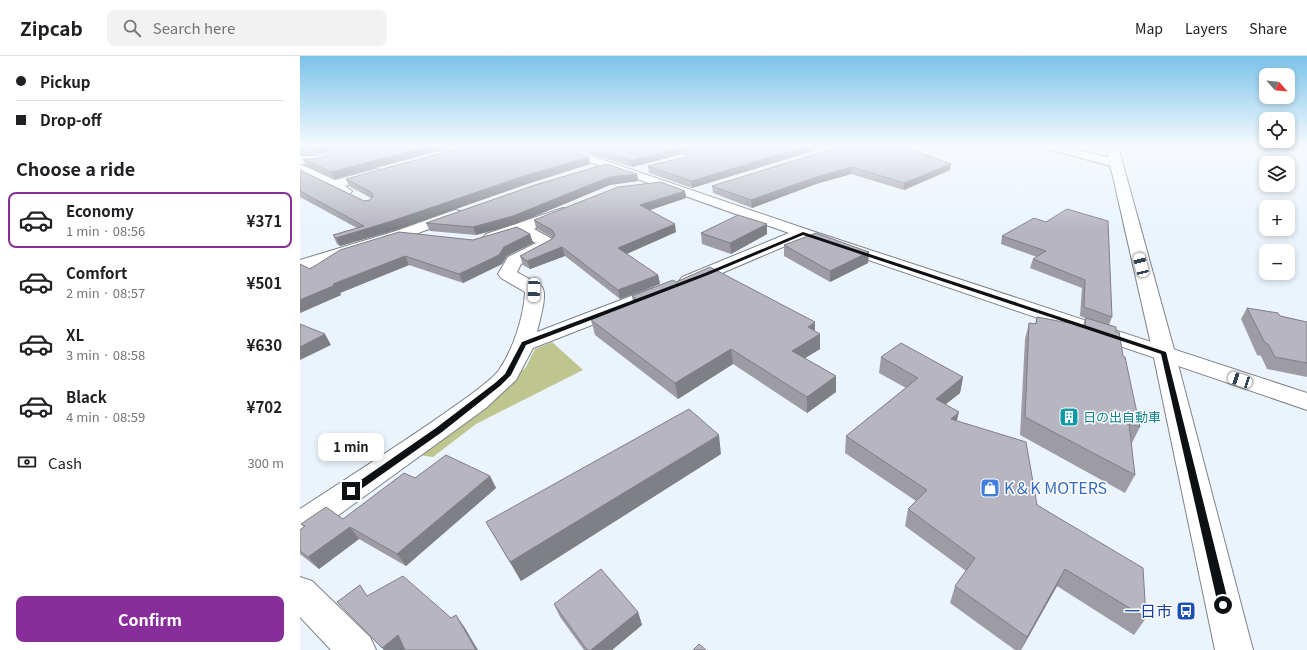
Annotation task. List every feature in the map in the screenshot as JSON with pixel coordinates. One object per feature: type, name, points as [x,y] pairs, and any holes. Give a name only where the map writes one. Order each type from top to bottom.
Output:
[{"type":"street","points":[[313,174],[354,196]]},
{"type":"street","points":[[333,185],[376,174]]},
{"type":"street","points":[[634,174],[803,233],[1307,402]]},
{"type":"street","points":[[1118,174],[1164,353],[1234,650]]},
{"type":"street","points":[[628,188],[665,184]]},
{"type":"street","points":[[693,194],[715,188]]},
{"type":"street","points":[[477,242],[521,228],[576,206]]},
{"type":"street","points":[[300,266],[402,234],[468,210]]},
{"type":"street","points":[[300,526],[439,430],[477,402],[508,375],[524,344],[534,301],[534,290],[507,274],[514,261],[548,243],[521,228]]},
{"type":"street","points":[[524,344],[707,274],[803,233]]},
{"type":"street","points":[[402,234],[432,237]]},
{"type":"street","points":[[300,593],[358,650]]},
{"type":"green space","points":[[552,342],[583,370],[476,424],[433,457],[419,455],[468,421],[526,367],[535,349]]},
{"type":"building","points":[[300,174],[308,174],[364,201],[370,200],[373,196],[371,192],[346,179],[366,174],[531,174],[392,221],[336,238],[333,235],[364,226],[300,191]]},
{"type":"building","points":[[573,174],[637,174],[609,177],[513,216],[473,227],[426,223],[538,184]]},
{"type":"building","points":[[670,174],[715,174],[691,181]]},
{"type":"building","points":[[752,174],[828,174],[751,200],[712,186]]},
{"type":"building","points":[[874,174],[927,174],[904,183]]},
{"type":"building","points":[[661,182],[685,191],[640,205],[675,224],[618,248],[658,275],[618,290],[562,247],[527,261],[520,256],[552,239],[555,235],[552,230],[534,220],[618,187]]},
{"type":"building","points":[[1067,209],[1108,221],[1112,317],[1084,307],[1085,280],[1033,259],[1046,251],[1002,236],[1034,218],[1046,222]]},
{"type":"building","points":[[738,215],[767,224],[730,243],[701,233]]},
{"type":"building","points":[[517,227],[530,234],[504,247],[499,255],[459,274],[405,256],[333,284],[335,285],[300,300],[300,264],[310,269],[340,250],[399,232],[473,240]]},
{"type":"building","points":[[816,233],[869,252],[830,271],[784,245]]},
{"type":"building","points":[[710,267],[815,322],[808,327],[820,334],[792,351],[836,376],[807,397],[731,349],[675,383],[591,320],[637,300],[632,296],[673,280],[676,282]]},
{"type":"building","points":[[1247,308],[1278,313],[1280,316],[1307,322],[1307,363],[1275,357],[1268,344],[1265,343]]},
{"type":"building","points":[[1037,317],[1085,326],[1086,318],[1116,327],[1116,332],[1119,332],[1123,356],[1125,357],[1140,427],[1129,424],[1135,475],[1025,417],[1029,323],[1036,324]]},
{"type":"building","points":[[300,324],[325,334],[300,347]]},
{"type":"building","points":[[901,343],[963,377],[936,399],[959,412],[951,419],[1026,442],[1037,505],[1143,568],[1146,618],[1065,569],[1027,637],[955,586],[975,558],[908,509],[927,490],[846,436],[918,378],[881,357]]},
{"type":"building","points":[[689,409],[719,435],[510,562],[486,522]]},
{"type":"building","points":[[446,455],[490,476],[397,554],[350,527],[308,557],[300,551],[300,530],[305,526],[301,524],[326,507],[343,519],[404,473],[415,478]]},
{"type":"building","points":[[601,569],[638,612],[591,650],[587,650],[554,604]]},
{"type":"building","points":[[403,576],[451,618],[456,615],[476,650],[405,650],[398,635],[382,648],[337,602],[360,585],[367,596]]},
{"type":"building","points":[[699,644],[706,650],[693,650]]},
{"type":"place","name":"日の出自動車","points":[[1069,417]]},
{"type":"place","name":"K＆K MOTERS","points":[[990,488]]},
{"type":"place","name":"一日市","points":[[1186,611]]},
{"type":"route","points":[[351,491],[477,402],[508,375],[524,344],[707,274],[803,233],[1164,353],[1223,605]]}]
